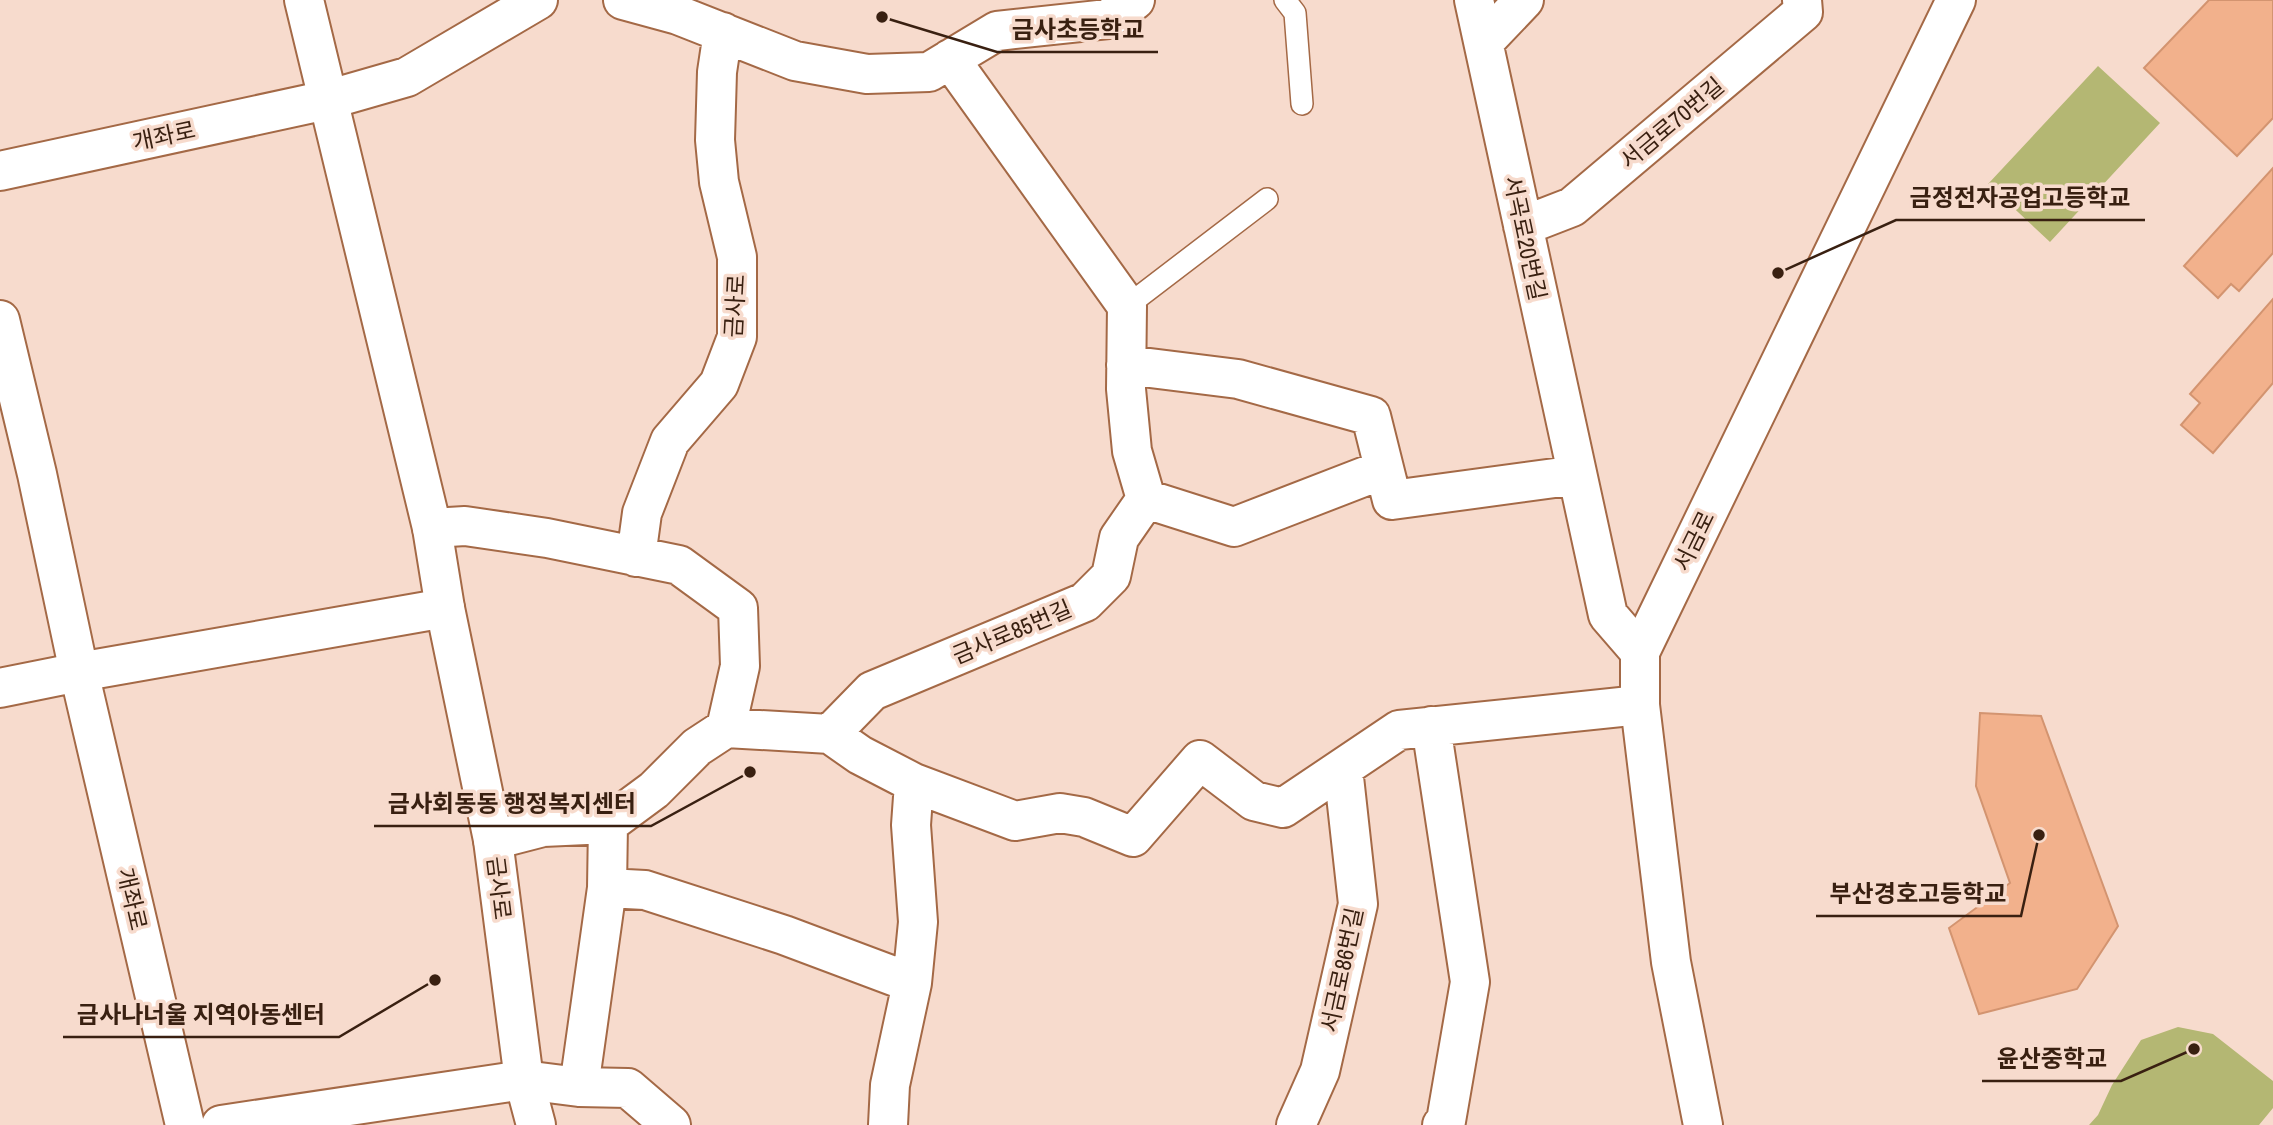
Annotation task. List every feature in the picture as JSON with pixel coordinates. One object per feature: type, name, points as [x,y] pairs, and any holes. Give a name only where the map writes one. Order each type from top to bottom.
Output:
[{"type":"street","name":"금사로","points":[[304,0],[432,528],[445,608],[492,840],[524,1080],[536,1125]]},
{"type":"street","name":"개좌로","points":[[0,171],[327,100],[407,77],[538,0]]},
{"type":"street","points":[[623,0],[678,15],[795,61],[867,74],[929,72],[997,31],[1108,19],[1135,0]]},
{"type":"street","name":"서곡로20번길","points":[[1474,0],[1608,615],[1640,652]]},
{"type":"street","points":[[1484,42],[1524,0]]},
{"type":"street","name":"서금로70번길","points":[[1522,226],[1572,207],[1803,12],[1802,0]]},
{"type":"street","name":"서금로","points":[[1703,1125],[1671,962],[1640,705],[1640,652],[1956,0]]},
{"type":"street","name":"금사로","points":[[636,557],[642,513],[670,441],[719,384],[737,337],[737,257],[719,182],[715,140],[717,72],[723,32]]},
{"type":"street","points":[[950,60],[1127,306],[1126,390],[1132,451],[1146,499],[1234,527],[1388,484],[1577,475]]},
{"type":"street","name":"개좌로","points":[[0,320],[185,1125]]},
{"type":"street","points":[[1126,365],[1238,379],[1371,416],[1388,484]]},
{"type":"street","name":"금사로85번길","points":[[830,734],[872,691],[1085,602],[1111,576],[1119,538],[1146,499]]},
{"type":"street","points":[[432,528],[465,526],[547,538],[678,565],[738,608],[740,666],[726,728]]},
{"type":"street","points":[[0,688],[445,608]]},
{"type":"street","points":[[492,840],[543,827],[608,824],[654,790],[697,747],[726,728],[830,734],[860,755],[914,783],[1015,821],[1060,813],[1084,817],[1133,836],[1200,760],[1254,801],[1283,808],[1399,730],[1640,705]]},
{"type":"street","points":[[1431,726],[1470,982],[1446,1121],[1442,1125]]},
{"type":"street","name":"서금로86번길","points":[[1296,1125],[1320,1071],[1358,904],[1343,768]]},
{"type":"street","points":[[888,1125],[890,1085],[912,982],[918,922],[911,825],[914,783]]},
{"type":"street","points":[[579,1087],[607,888],[608,824]]},
{"type":"street","points":[[607,888],[645,890],[784,935],[912,982]]},
{"type":"street","points":[[221,1125],[524,1080],[579,1087],[628,1088],[671,1125]]},
{"type":"lane","points":[[1285,0],[1295,13],[1302,104]]},
{"type":"lane","points":[[1127,306],[1267,199]]},
{"type":"green space","points":[[2098,66],[2160,123],[2050,242],[1988,184]]},
{"type":"green space","points":[[2178,1027],[2213,1034],[2273,1081],[2273,1108],[2259,1125],[2089,1125],[2098,1115],[2112,1085],[2141,1040]]},
{"type":"building","points":[[2209,0],[2273,0],[2273,118],[2237,156],[2144,68]]},
{"type":"building","points":[[2273,168],[2273,253],[2239,291],[2231,284],[2218,298],[2184,266]]},
{"type":"building","points":[[2273,299],[2273,383],[2213,453],[2181,425],[2200,403],[2190,394]]},
{"type":"building","points":[[1980,713],[2041,716],[2118,926],[2077,989],[1979,1014],[1949,928],[2010,883],[1976,786]]},
{"type":"place","name":"금사초등학교","points":[[882,17]]},
{"type":"place","name":"금정전자공업고등학교","points":[[1778,273]]},
{"type":"place","name":"금사회동동 행정복지센터","points":[[750,772]]},
{"type":"place","name":"부산경호고등학교","points":[[2039,835]]},
{"type":"place","name":"금사나너울 지역아동센터","points":[[435,980]]},
{"type":"place","name":"윤산중학교","points":[[2194,1049]]}]
